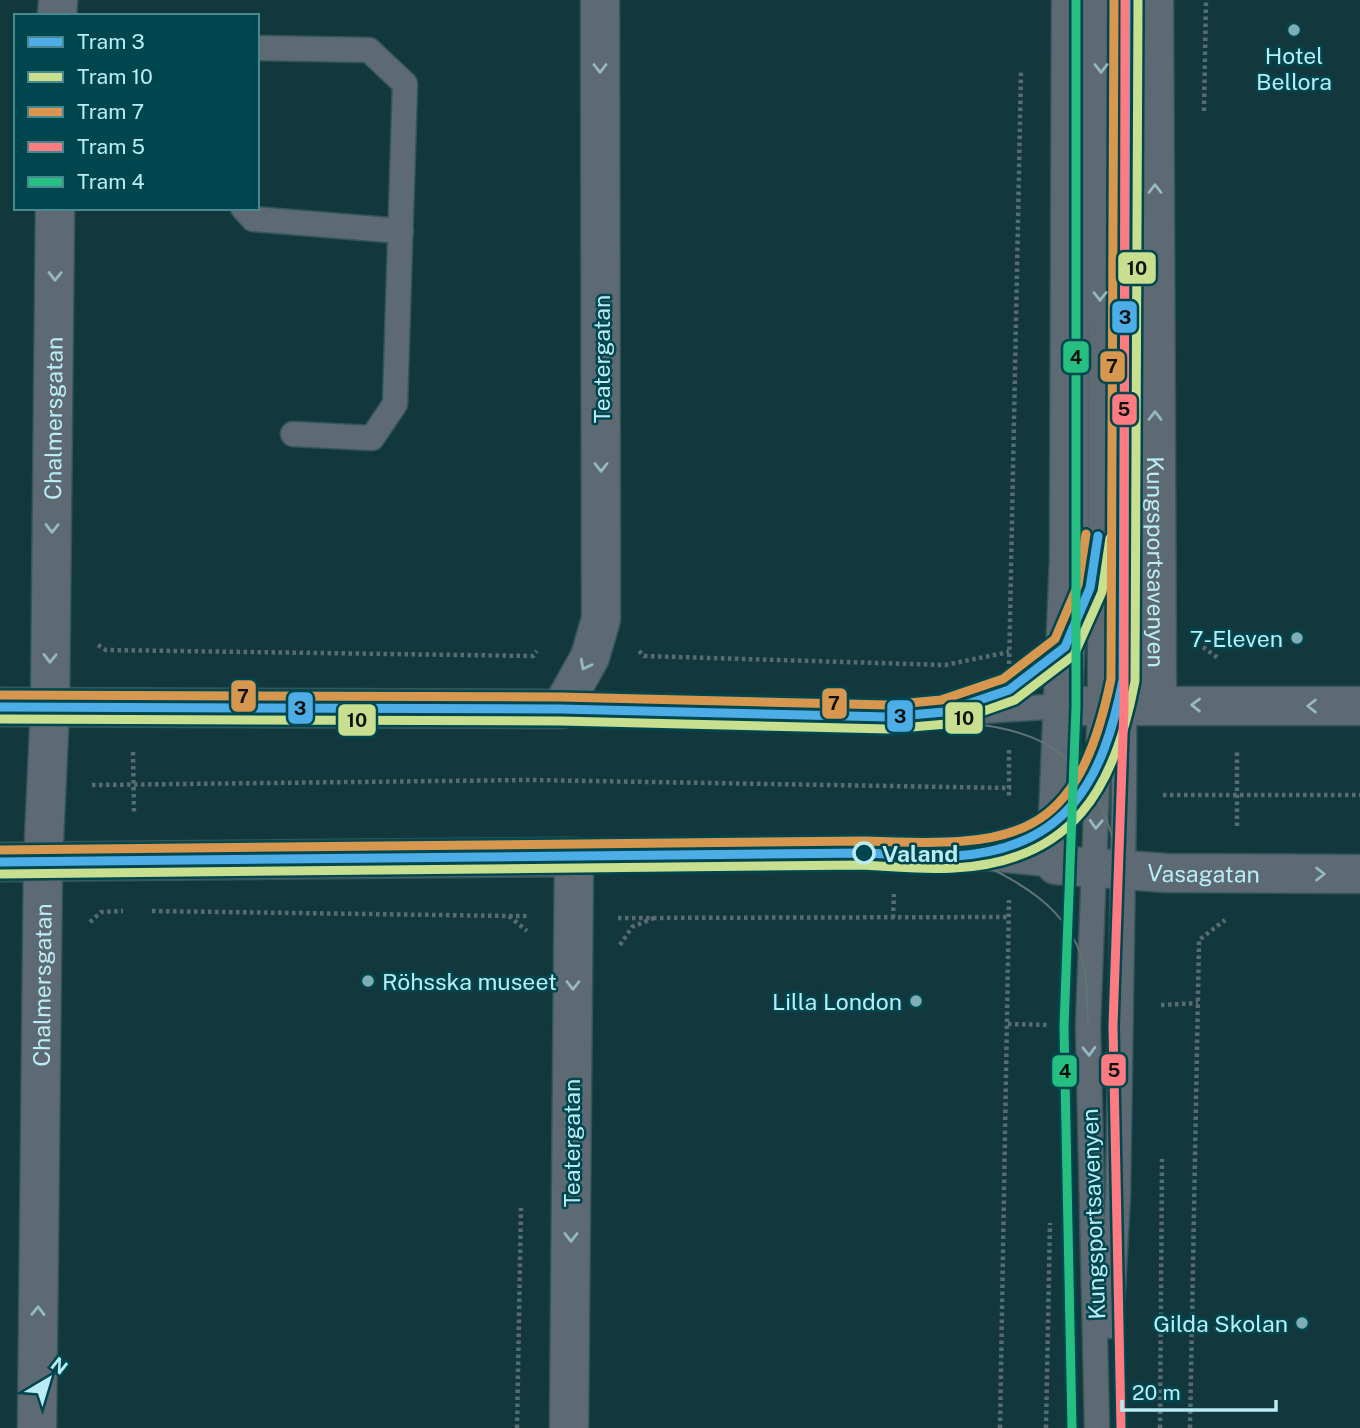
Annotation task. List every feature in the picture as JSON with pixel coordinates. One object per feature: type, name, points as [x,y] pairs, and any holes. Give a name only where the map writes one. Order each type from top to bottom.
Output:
[{"type":"street","name":"Teatergatan","points":[[561,709],[590,657],[601,619],[600,0]]},
{"type":"street","points":[[1056,865],[1069,560],[1071,0]]},
{"type":"street","name":"Kungsportsavenyen","points":[[1125,701],[1154,0]]},
{"type":"street","name":"Chalmersgatan","points":[[37,1428],[43,862],[50,707],[55,210]]},
{"type":"street","points":[[1062,706],[1125,701],[1360,706]]},
{"type":"street","points":[[0,707],[561,709]]},
{"type":"street","name":"Teatergatan","points":[[569,1428],[574,857]]},
{"type":"street","name":"Vasagatan","points":[[0,862],[574,857]]},
{"type":"street","name":"Vasagatan","points":[[1056,865],[1108,869],[1360,874]]},
{"type":"lane","points":[[1009,855],[1058,823],[1080,799],[1098,766],[1125,701],[1099,533],[1101,0]]},
{"type":"lane","points":[[1109,1428],[1118,1194],[1108,869],[1125,701],[1126,0]]},
{"type":"lane","points":[[259,48],[369,50],[405,84],[396,404],[372,438],[293,434]]},
{"type":"lane","points":[[245,210],[254,219],[401,231]]},
{"type":"lane","points":[[561,709],[888,718],[1062,706]]},
{"type":"lane","name":"Kungsportsavenyen","points":[[1097,1428],[1088,1026],[1108,869],[1098,766]]},
{"type":"lane","name":"Vasagatan","points":[[574,857],[864,853],[1009,855],[1056,865]]},
{"type":"path","points":[[1000,1428],[1009,917],[1009,652],[1021,69]]},
{"type":"path","points":[[96,643],[106,650],[533,656],[540,648]]},
{"type":"path","points":[[636,648],[644,656],[945,665],[1009,652]]},
{"type":"path","points":[[135,650],[134,910],[509,916],[528,932],[527,945]]},
{"type":"path","points":[[48,785],[529,780],[1017,788]]},
{"type":"path","points":[[1151,795],[1360,795]]},
{"type":"path","points":[[654,918],[1009,917]]},
{"type":"path","points":[[1163,992],[1163,1018]]},
{"type":"path","points":[[1160,1428],[1162,1155]]},
{"type":"path","points":[[517,1428],[521,1204]]},
{"type":"tram line","name":"4","points":[[1072,1428],[1064,1027],[1076,707],[1076,0]]},
{"type":"tram line","name":"7","points":[[0,850],[962,841],[1000,836],[1031,824],[1058,804],[1079,774],[1097,733],[1111,679],[1114,0]]},
{"type":"tram line","name":"5","points":[[1121,1427],[1113,1026],[1124,707],[1125,0]]},
{"type":"tram line","name":"3","points":[[0,862],[864,853],[955,856],[994,851],[1026,840],[1053,824],[1074,803],[1091,778],[1115,716],[1123,680],[1126,0]]},
{"type":"tram line","name":"10","points":[[0,874],[864,865],[943,869],[995,863],[1030,851],[1058,834],[1082,812],[1100,786],[1115,755],[1135,681],[1138,0]]},
{"type":"tram line","name":"7","points":[[0,695],[561,697],[888,705],[941,700],[1003,679],[1055,639],[1078,585],[1086,534]]},
{"type":"tram line","name":"3","points":[[0,707],[561,709],[888,717],[944,712],[1009,690],[1065,647],[1090,588],[1098,536]]},
{"type":"tram line","name":"10","points":[[0,719],[561,721],[888,729],[947,724],[1015,700],[1074,655],[1102,592],[1110,538]]},
{"type":"tram line","points":[[888,717],[976,724],[1011,731],[1041,742],[1067,759],[1089,785],[1107,822],[1122,870]]},
{"type":"tram line","points":[[965,856],[1038,897],[1067,927],[1084,966],[1088,1026]]},
{"type":"place","name":"Hotel Bellora","points":[[1294,30]]},
{"type":"place","name":"7-Eleven","points":[[1297,638]]},
{"type":"place","name":"Valand","points":[[864,853]]},
{"type":"place","name":"Röhsska museet","points":[[368,981]]},
{"type":"place","name":"Lilla London","points":[[916,1001]]},
{"type":"place","name":"Gilda Skolan","points":[[1302,1323]]}]
